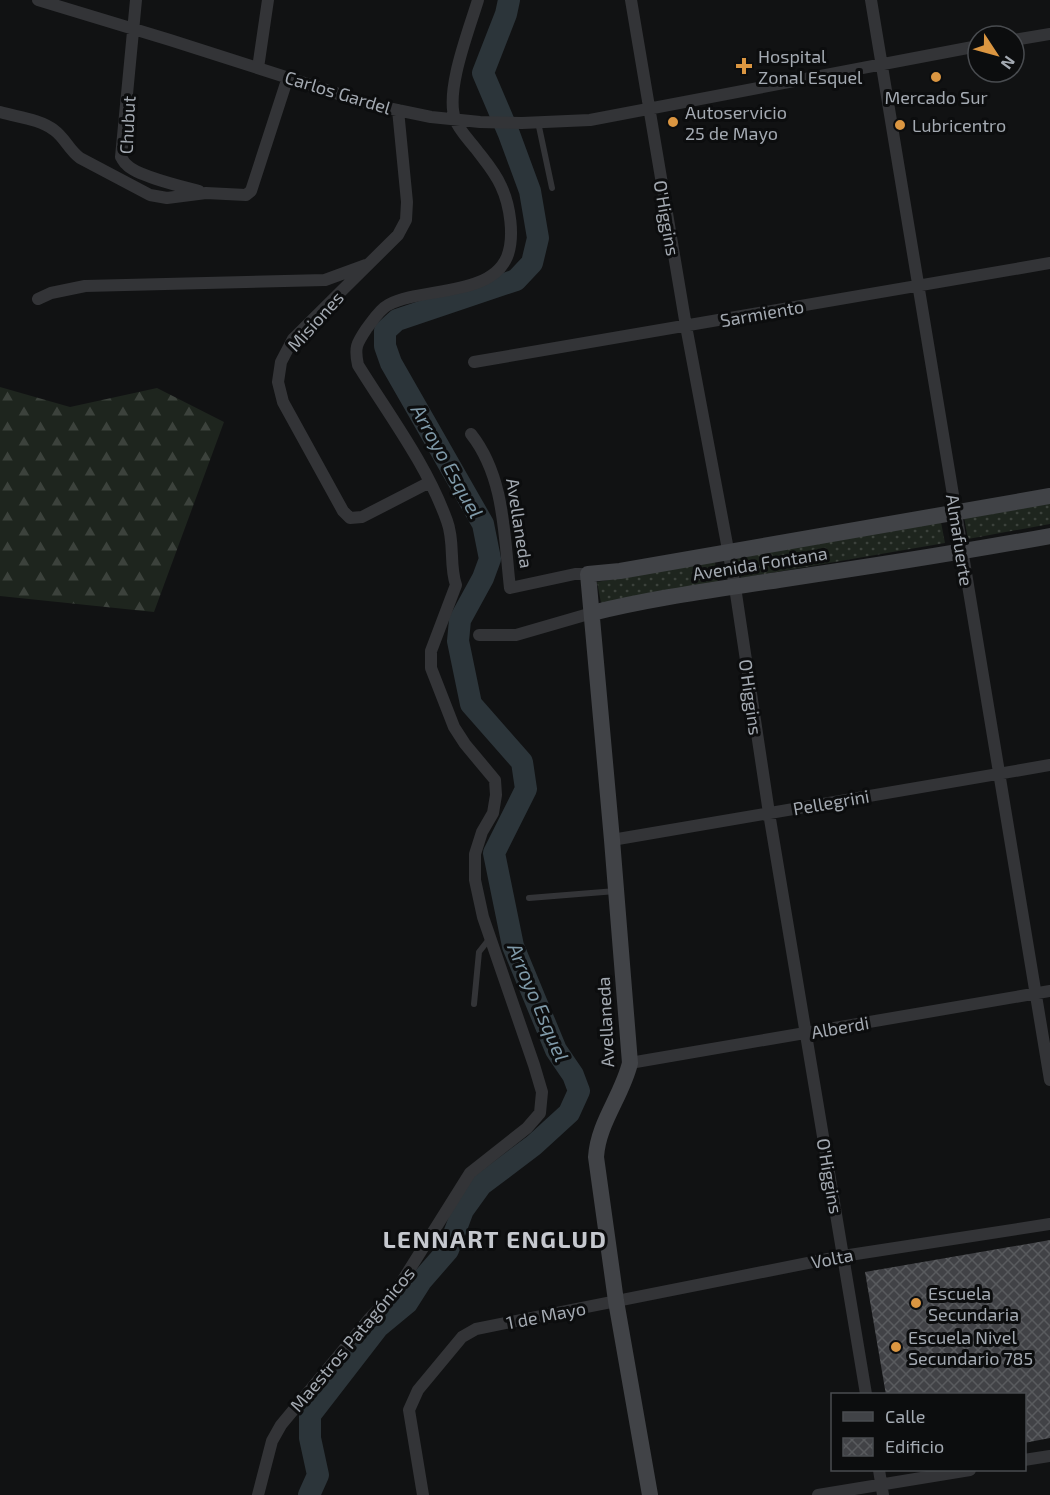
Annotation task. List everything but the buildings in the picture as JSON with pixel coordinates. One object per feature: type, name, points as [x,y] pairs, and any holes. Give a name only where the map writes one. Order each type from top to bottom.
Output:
[{"type":"street","name":"Carlos Gardel","points":[[40,0],[373,105],[455,120],[480,122],[590,120],[966,48]]},
{"type":"street","name":"Chubut","points":[[136,0],[122,157],[127,166],[146,174],[171,184],[206,192]]},
{"type":"street","points":[[258,68],[268,0]]},
{"type":"street","points":[[455,120],[453,101],[456,74],[478,0]]},
{"type":"street","name":"O'Higgins","points":[[631,0],[686,326],[735,586],[768,813],[866,1393]]},
{"type":"street","name":"Almafuerte","points":[[871,0],[1050,1080]]},
{"type":"street","points":[[1026,38],[1050,34]]},
{"type":"street","points":[[0,112],[53,128],[70,150],[80,158],[150,195],[167,198],[206,192],[246,195],[251,191],[288,77]]},
{"type":"street","name":"Misiones","points":[[398,110],[407,202],[406,220],[398,235],[293,339],[281,362],[278,382],[283,402],[343,512],[350,518],[362,517],[430,482]]},
{"type":"street","name":"Maestros Patagónicos","points":[[258,1495],[272,1441],[281,1425],[369,1319],[396,1291],[470,1173],[527,1128],[540,1113],[542,1092],[483,916],[475,880],[475,854],[482,832],[493,813],[496,795],[495,780],[454,727],[431,668],[431,651],[456,585],[453,577],[453,546],[448,523],[430,482],[358,365],[354,351],[361,337],[387,305],[478,282],[493,275],[507,258],[511,235],[508,209],[502,188],[494,172],[455,120]]},
{"type":"street","points":[[38,299],[51,293],[85,286],[325,280],[370,263]]},
{"type":"street","name":"Sarmiento","points":[[474,362],[1050,263]]},
{"type":"street","name":"Avellaneda","points":[[471,434],[483,450],[496,482],[510,588]]},
{"type":"street","name":"Avenida Fontana","points":[[510,588],[575,574],[620,571],[1050,496]]},
{"type":"street","name":"Avenida Fontana","points":[[478,635],[516,635],[619,606],[1050,536]]},
{"type":"street","name":"Avellaneda","points":[[588,573],[630,1063],[626,1080],[597,1140],[597,1165],[616,1301],[650,1495]]},
{"type":"street","name":"Pellegrini","points":[[612,840],[1050,765]]},
{"type":"street","name":"Alberdi","points":[[630,1063],[1050,990]]},
{"type":"street","name":"Volta","points":[[616,1301],[843,1256],[1050,1224]]},
{"type":"street","name":"1 de Mayo","points":[[423,1495],[409,1410],[418,1390],[462,1337],[476,1329],[616,1301]]},
{"type":"street","points":[[1026,1460],[1050,1456]]},
{"type":"street","points":[[879,1471],[882,1490]]},
{"type":"street","points":[[818,1495],[882,1490],[966,1471]]},
{"type":"lane","points":[[538,121],[552,188]]},
{"type":"lane","points":[[529,898],[616,891]]},
{"type":"lane","points":[[474,1004],[479,952],[490,937]]},
{"type":"green space","points":[[0,387],[70,407],[157,388],[224,422],[154,612],[0,596]]},
{"type":"green space","points":[[1050,502],[1050,524],[968,539],[964,517]]},
{"type":"green space","points":[[941,522],[945,543],[741,578],[737,557]]},
{"type":"green space","points":[[715,562],[718,583],[601,603],[597,582]]},
{"type":"waterway","name":"Arroyo Esquel","points":[[309,1495],[318,1475],[310,1438],[310,1415],[378,1327],[407,1303],[421,1281],[448,1250],[463,1210],[481,1185],[534,1145],[569,1113],[579,1091],[573,1075],[556,1050],[513,946],[494,853],[526,789],[522,762],[471,704],[458,641],[460,620],[483,578],[490,559],[483,524],[391,363],[385,346],[385,331],[397,320],[516,280],[532,263],[538,238],[530,191],[483,73],[506,14],[509,0]]},
{"type":"place","name":"Hospital Zonal Esquel","points":[[744,66]]},
{"type":"place","name":"Mercado Sur","points":[[936,77]]},
{"type":"place","name":"Autoservicio 25 de Mayo","points":[[673,122]]},
{"type":"place","name":"Lubricentro","points":[[900,125]]},
{"type":"place","name":"Escuela Secundaria","points":[[916,1303]]},
{"type":"place","name":"Escuela Nivel Secundario 785","points":[[896,1347]]},
{"type":"district","name":"LENNART ENGLUD","points":[[495,1238]]}]
